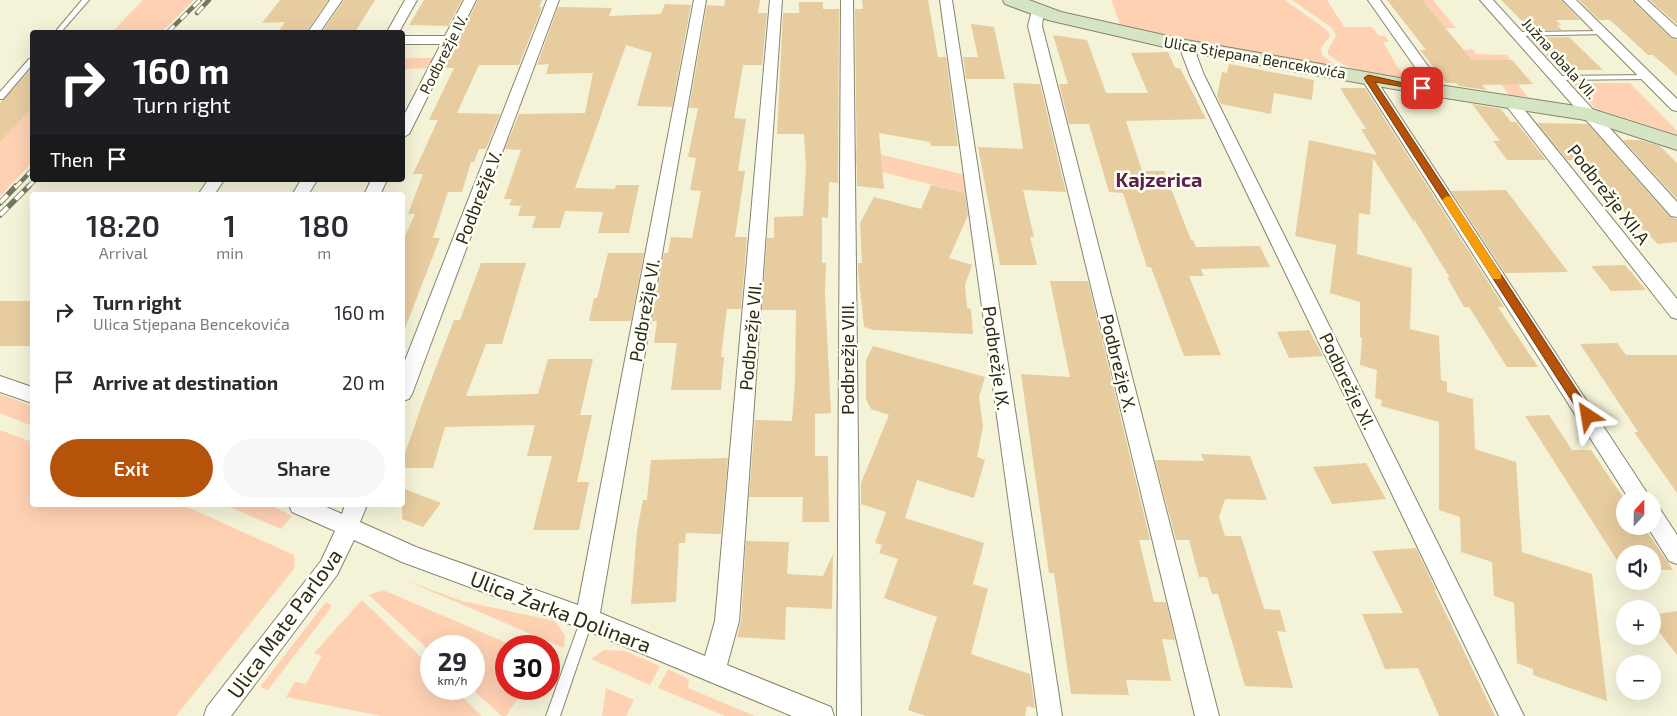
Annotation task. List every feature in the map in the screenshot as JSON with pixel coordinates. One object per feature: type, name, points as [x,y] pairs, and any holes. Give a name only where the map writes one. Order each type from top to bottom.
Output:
[{"type":"street","points":[[315,30],[336,0]]},
{"type":"street","points":[[394,30],[412,0]]},
{"type":"street","name":"Podbrežje IV.","points":[[405,128],[470,0]]},
{"type":"street","name":"Podbrežje V.","points":[[405,386],[553,0]]},
{"type":"street","name":"Podbrežje VI.","points":[[587,619],[700,0]]},
{"type":"street","name":"Podbrežje VII.","points":[[713,670],[727,621],[776,0]]},
{"type":"street","name":"Podbrežje VIII.","points":[[847,0],[848,716]]},
{"type":"street","name":"Podbrežje IX.","points":[[946,0],[1050,716]]},
{"type":"street","name":"Ulica Stjepana Bencekovića","points":[[1012,0],[1038,10],[1186,46],[1439,91],[1589,114],[1677,142]]},
{"type":"street","points":[[1374,0],[1439,91]]},
{"type":"street","name":"Južna obala VII.","points":[[1486,0],[1602,126],[1677,212]]},
{"type":"street","points":[[1569,0],[1677,107]]},
{"type":"street","points":[[1640,0],[1677,34]]},
{"type":"street","name":"Podbrežje X.","points":[[1038,10],[1035,26],[1207,716]]},
{"type":"street","points":[[405,40],[450,40]]},
{"type":"street","name":"Podbrežje XI.","points":[[1186,46],[1197,75],[1512,716]]},
{"type":"street","points":[[1368,78],[1635,490]]},
{"type":"street","name":"Podbrežje XII.A","points":[[1510,101],[1677,312]]},
{"type":"street","points":[[0,384],[30,394]]},
{"type":"street","name":"Ulica Žarka Dolinara","points":[[304,507],[410,554],[587,619],[822,716]]},
{"type":"street","points":[[349,528],[355,507]]},
{"type":"street","name":"Ulica Mate Parlova","points":[[216,716],[329,568],[349,528]]},
{"type":"street","points":[[1661,530],[1677,554]]},
{"type":"lane","points":[[60,30],[86,0]]},
{"type":"lane","points":[[1516,34],[1602,32]]},
{"type":"lane","points":[[0,97],[30,63]]},
{"type":"lane","points":[[1556,78],[1646,77]]},
{"type":"lane","points":[[553,716],[587,619]]},
{"type":"shaded area","points":[[143,0],[194,0],[164,30],[114,30]]},
{"type":"shaded area","points":[[1111,0],[1285,0],[1328,31],[1330,36],[1321,47],[1322,55],[1337,67],[1205,43],[1126,26],[1120,24]]},
{"type":"shaded area","points":[[1292,0],[1327,0],[1344,27],[1372,27],[1378,35],[1385,36],[1389,42],[1383,42],[1404,78],[1354,69],[1336,60],[1328,54],[1328,50],[1336,36],[1332,28]]},
{"type":"shaded area","points":[[1422,0],[1433,0],[1456,28],[1426,29]]},
{"type":"shaded area","points":[[1472,49],[1476,54],[1507,55],[1511,60],[1487,60],[1507,84],[1518,84],[1528,97],[1509,95],[1499,82],[1491,83],[1464,50]]},
{"type":"shaded area","points":[[405,58],[436,58],[431,68],[405,69]]},
{"type":"shaded area","points":[[1572,83],[1630,83],[1677,131],[1677,135],[1595,108]]},
{"type":"shaded area","points":[[30,110],[30,165],[0,196],[0,142]]},
{"type":"shaded area","points":[[854,148],[965,175],[969,194],[854,165]]},
{"type":"shaded area","points":[[0,394],[30,405],[30,425],[0,413]]},
{"type":"shaded area","points":[[0,430],[30,441],[30,507],[187,507],[294,555],[295,564],[293,570],[176,716],[0,716]]},
{"type":"shaded area","points":[[230,507],[275,507],[292,516],[281,529]]},
{"type":"shaded area","points":[[402,579],[462,601],[555,621],[565,635],[564,648],[560,646],[560,635],[533,635]]},
{"type":"shaded area","points":[[383,590],[495,638],[495,700],[517,700],[506,716],[502,716],[484,700],[485,635],[420,635],[420,642],[369,595]]},
{"type":"shaded area","points":[[362,600],[420,656],[420,700],[465,700],[482,716],[381,716],[286,697],[295,682],[306,684],[322,656],[314,653]]},
{"type":"shaded area","points":[[326,602],[331,605],[330,609],[268,690],[260,687]]},
{"type":"shaded area","points":[[604,650],[625,651],[660,666],[650,685],[591,659]]},
{"type":"shaded area","points":[[668,669],[689,679],[688,688],[755,716],[725,716],[658,688]]},
{"type":"shaded area","points":[[606,688],[634,700],[626,716],[602,716]]},
{"type":"building","points":[[280,0],[328,0],[307,30],[279,30],[285,22],[262,23]]},
{"type":"building","points":[[344,0],[375,0],[356,30],[323,30]]},
{"type":"building","points":[[424,0],[462,0],[448,26],[409,25]]},
{"type":"building","points":[[478,0],[542,0],[539,7],[542,7],[519,65],[479,65],[457,113],[500,114],[486,149],[479,149],[474,162],[471,162],[462,192],[448,192],[433,238],[440,238],[405,328],[405,236],[415,214],[408,214],[423,174],[413,174],[438,120],[429,120],[454,68],[444,68]]},
{"type":"building","points":[[725,0],[760,0],[758,13],[767,13],[762,65],[743,65],[734,118],[746,119],[738,171],[745,171],[735,237],[747,237],[741,309],[727,309],[721,357],[724,357],[721,390],[671,390],[677,343],[654,343],[657,321],[652,321],[664,253],[668,253],[671,237],[692,238],[701,191],[690,190],[696,158],[688,157],[698,108],[689,108],[707,5],[724,6]]},
{"type":"building","points":[[862,0],[928,0],[938,57],[946,57],[958,146],[931,146],[930,142],[879,133],[884,189],[857,186],[855,9],[863,9]]},
{"type":"building","points":[[1387,0],[1422,0],[1472,60],[1512,60],[1533,84],[1482,85],[1487,90],[1459,86],[1456,83],[1446,83],[1420,50],[1426,50]]},
{"type":"building","points":[[1501,0],[1561,0],[1580,20],[1556,20],[1561,25],[1557,25],[1562,30],[1531,30]]},
{"type":"building","points":[[1579,0],[1632,0],[1671,38],[1677,40],[1677,76],[1653,55],[1648,55],[1610,20],[1599,20]]},
{"type":"building","points":[[1650,0],[1677,0],[1677,24]]},
{"type":"building","points":[[799,2],[823,2],[823,9],[839,9],[838,183],[829,182],[828,218],[822,217],[822,263],[826,263],[825,294],[831,413],[815,414],[815,456],[828,456],[829,522],[802,522],[803,497],[749,497],[755,420],[792,421],[795,381],[796,310],[762,310],[767,238],[774,238],[774,217],[803,216],[806,167],[804,134],[777,134],[783,13],[799,13]]},
{"type":"building","points":[[665,4],[691,5],[672,107],[637,106],[652,53],[626,45],[575,188],[615,189],[616,185],[639,185],[629,233],[598,233],[603,212],[565,211],[560,228],[532,228],[536,216],[518,216],[521,206],[509,205],[512,199],[504,199],[521,150],[505,149],[519,114],[585,113],[593,73],[546,74],[549,64],[537,65],[558,7],[612,8],[609,16],[661,14]]},
{"type":"building","points":[[971,24],[994,27],[1005,79],[966,79],[963,57],[978,57]]},
{"type":"building","points":[[1053,35],[1087,40],[1106,93],[1148,93],[1131,53],[1168,52],[1175,68],[1180,68],[1206,119],[1126,121],[1142,171],[1164,171],[1191,240],[1193,240],[1196,247],[1260,246],[1270,267],[1201,269],[1204,276],[1189,276],[1221,355],[1184,356],[1151,267],[1147,267],[1123,193],[1109,192],[1089,124],[1069,124],[1059,84],[1068,84]]},
{"type":"building","points":[[1569,37],[1603,70],[1560,70],[1530,38]]},
{"type":"building","points":[[1229,64],[1314,80],[1312,100],[1274,93],[1271,114],[1221,104],[1217,96],[1222,72],[1227,73]]},
{"type":"building","points":[[30,70],[30,110],[0,142],[0,103]]},
{"type":"building","points":[[1013,83],[1040,84],[1066,192],[1023,190],[1034,237],[1030,237],[1037,265],[1000,265],[978,147],[1023,149]]},
{"type":"building","points":[[1340,88],[1365,88],[1504,307],[1498,307],[1538,367],[1507,367],[1469,307],[1464,307],[1447,277],[1450,278],[1414,219],[1414,222],[1373,158],[1370,215],[1359,213],[1357,254],[1412,268],[1410,329],[1439,336],[1441,380],[1447,382],[1447,392],[1473,399],[1475,449],[1516,462],[1522,552],[1592,574],[1607,701],[1533,675],[1533,669],[1517,663],[1514,603],[1494,596],[1492,562],[1461,552],[1460,517],[1439,510],[1439,422],[1381,406],[1382,400],[1375,398],[1377,370],[1360,365],[1362,338],[1360,337],[1360,302],[1330,293],[1336,245],[1295,236],[1309,140],[1377,155],[1361,129],[1366,129]]},
{"type":"building","points":[[1472,104],[1501,109],[1511,122],[1516,122],[1546,160],[1507,160],[1493,141],[1500,141]]},
{"type":"building","points":[[1537,123],[1588,124],[1670,217],[1677,219],[1677,242],[1658,244],[1612,199],[1606,199],[1575,160],[1567,160]]},
{"type":"building","points":[[1623,140],[1640,140],[1660,146],[1677,163],[1677,199]]},
{"type":"building","points":[[931,185],[965,193],[968,215],[949,258],[972,265],[965,285],[967,308],[971,309],[973,334],[873,330],[864,327],[858,270],[858,263],[862,263],[860,223],[874,197],[921,209]]},
{"type":"building","points":[[1506,190],[1568,272],[1505,273],[1451,191]]},
{"type":"building","points":[[608,253],[644,253],[631,321],[589,321],[594,298],[597,298]]},
{"type":"building","points":[[481,263],[526,263],[502,344],[486,344],[466,396],[538,394],[548,359],[593,359],[580,415],[592,415],[577,482],[589,482],[579,530],[533,530],[552,456],[527,456],[535,425],[445,427],[433,468],[405,468],[405,453],[425,396],[454,320],[460,320]]},
{"type":"building","points":[[1625,265],[1646,290],[1611,291],[1591,266]]},
{"type":"building","points":[[1050,281],[1088,281],[1150,540],[1139,540],[1154,602],[1166,602],[1175,640],[1162,639],[1171,681],[1126,680],[1129,695],[1071,694],[1054,573],[1049,573],[1021,374],[1070,377]]},
{"type":"building","points":[[0,301],[30,301],[30,346],[0,346]]},
{"type":"building","points":[[1309,330],[1323,356],[1289,358],[1277,332]]},
{"type":"building","points":[[1617,343],[1626,355],[1677,355],[1677,493],[1634,432],[1638,432],[1580,344]]},
{"type":"building","points":[[873,346],[985,377],[979,397],[983,427],[977,457],[985,460],[974,498],[917,480],[905,518],[984,543],[973,584],[988,589],[971,654],[1030,674],[1035,708],[1027,706],[1025,716],[926,716],[908,710],[937,617],[884,598],[898,559],[879,553],[882,545],[875,543],[886,512],[861,504],[861,483],[889,415],[871,409],[866,399],[866,360]]},
{"type":"building","points":[[1549,415],[1572,450],[1591,450],[1618,490],[1616,490],[1616,535],[1649,535],[1656,545],[1616,545],[1616,558],[1525,416]]},
{"type":"building","points":[[1201,454],[1250,456],[1267,500],[1225,499],[1219,517],[1225,536],[1241,536],[1264,609],[1280,610],[1286,632],[1277,631],[1293,688],[1245,686],[1218,594],[1212,594],[1207,577],[1199,577],[1189,540],[1176,540],[1155,460],[1204,461]]},
{"type":"building","points":[[728,458],[721,534],[686,533],[685,543],[679,543],[676,602],[631,604],[637,531],[643,500],[647,500],[651,460]]},
{"type":"building","points":[[1366,463],[1386,499],[1332,504],[1313,467]]},
{"type":"building","points":[[405,489],[441,503],[423,527],[402,519],[402,507],[405,507]]},
{"type":"building","points":[[746,541],[789,542],[787,574],[823,576],[833,554],[832,609],[786,607],[785,640],[737,637],[741,621]]},
{"type":"building","points":[[1416,548],[1495,716],[1439,716],[1418,668],[1385,669],[1362,614],[1403,613],[1372,551]]},
{"type":"building","points":[[1661,552],[1673,570],[1661,570]]},
{"type":"building","points":[[1677,611],[1677,655],[1661,635],[1661,614]]},
{"type":"railway","points":[[170,30],[200,0]]},
{"type":"railway","points":[[197,13],[209,0]]},
{"type":"railway","points":[[15,188],[30,172]]},
{"type":"railway","points":[[0,215],[33,182]]},
{"type":"railway","points":[[0,203],[16,186]]},
{"type":"slow traffic","points":[[1447,200],[1497,276]]},
{"type":"district","name":"Kajzerica","points":[[1159,179]]},
{"type":"route","points":[[1422,88],[1368,78],[1588,416]]}]
